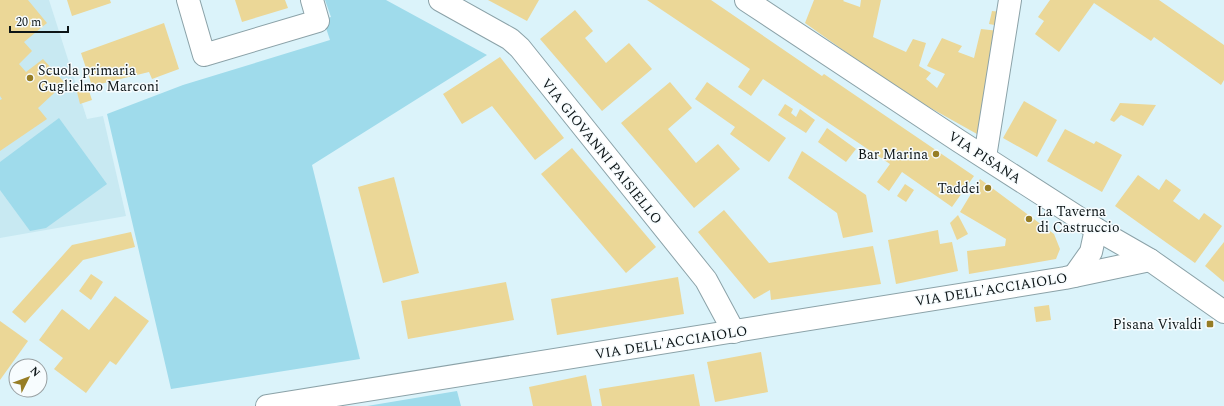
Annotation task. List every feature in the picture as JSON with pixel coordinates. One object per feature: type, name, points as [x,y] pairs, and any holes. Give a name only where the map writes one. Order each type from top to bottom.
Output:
[{"type":"street","points":[[188,0],[204,55],[318,21],[312,0]]},
{"type":"street","name":"VIA GIOVANNI PAISIELLO","points":[[440,0],[510,39],[520,48],[706,280],[734,332]]},
{"type":"street","name":"VIA PISANA","points":[[746,0],[1096,229],[1150,260],[1224,312]]},
{"type":"street","points":[[985,157],[1010,0]]},
{"type":"street","name":"VIA DELL'ACCIAIOLO","points":[[1074,276],[1091,252],[1096,229]]},
{"type":"street","name":"VIA DELL'ACCIAIOLO","points":[[267,406],[734,332],[1074,276],[1150,260]]},
{"type":"shaded area","points":[[0,0],[49,0],[87,119],[103,116],[126,216],[0,238]]},
{"type":"shaded area","points":[[325,0],[386,0],[487,55],[312,165],[360,359],[171,389],[107,114],[183,85],[330,40],[323,19],[331,17]]},
{"type":"shaded area","points":[[59,118],[107,184],[46,228],[30,231],[0,190],[0,162]]},
{"type":"shaded area","points":[[457,391],[461,406],[367,406]]},
{"type":"building","name":"Scuola primaria Guglielmo Marconi","points":[[0,0],[28,0],[47,23],[24,42],[32,51],[19,64],[26,72],[43,59],[65,83],[38,108],[47,119],[0,151],[0,100],[2,99],[0,96]]},
{"type":"building","points":[[67,0],[110,0],[111,3],[72,16]]},
{"type":"building","points":[[235,0],[285,0],[288,8],[242,22]]},
{"type":"building","points":[[488,0],[539,0],[527,21]]},
{"type":"building","points":[[647,0],[711,0],[822,76],[824,74],[974,176],[952,207],[902,172],[889,191],[877,182],[890,164],[763,79],[751,96],[738,87],[750,69]]},
{"type":"building","points":[[814,0],[844,0],[843,1],[860,7],[861,0],[881,0],[873,37],[906,52],[913,39],[926,43],[919,66],[931,73],[926,79],[937,88],[945,74],[927,66],[942,38],[962,46],[958,52],[974,58],[981,29],[999,31],[989,101],[977,134],[927,106],[867,67],[805,23]]},
{"type":"building","points":[[1050,0],[1159,0],[1224,45],[1224,80],[1221,85],[1154,37],[1151,41],[1094,3],[1059,52],[1035,34],[1044,21],[1038,17]]},
{"type":"building","points":[[575,10],[593,31],[585,38],[606,63],[629,43],[652,69],[602,111],[540,39]]},
{"type":"building","points":[[992,11],[1002,12],[1000,26],[989,24]]},
{"type":"building","points":[[164,23],[179,69],[152,79],[149,72],[92,86],[81,53]]},
{"type":"building","points":[[500,57],[564,138],[535,160],[492,106],[462,124],[443,94]]},
{"type":"building","points":[[670,82],[692,108],[668,129],[696,163],[718,144],[740,169],[694,208],[621,123]]},
{"type":"building","points":[[707,82],[786,138],[769,162],[730,134],[735,127],[695,99]]},
{"type":"building","points":[[87,85],[92,100],[80,104],[76,88]]},
{"type":"building","points":[[1024,101],[1057,120],[1037,157],[1003,138]]},
{"type":"building","points":[[1120,103],[1156,105],[1143,126],[1121,115],[1114,122],[1110,120]]},
{"type":"building","points":[[785,104],[793,109],[791,113],[796,117],[800,109],[815,120],[806,133],[778,115]]},
{"type":"building","points":[[827,128],[856,149],[846,162],[818,142]]},
{"type":"building","points":[[1065,129],[1094,144],[1096,141],[1122,155],[1102,192],[1047,161]]},
{"type":"building","points":[[572,148],[656,247],[626,273],[541,174]]},
{"type":"building","points":[[802,151],[866,195],[873,232],[843,238],[837,213],[788,178]]},
{"type":"building","points":[[1138,175],[1159,190],[1166,179],[1181,190],[1173,201],[1199,220],[1204,213],[1222,226],[1195,263],[1115,206]]},
{"type":"building","points":[[394,177],[419,273],[383,283],[358,187]]},
{"type":"building","points":[[980,179],[1054,234],[1060,249],[1056,259],[969,274],[967,251],[1005,246],[1006,239],[960,212]]},
{"type":"building","points":[[905,184],[914,190],[906,202],[897,196]]},
{"type":"building","points":[[724,210],[769,263],[873,246],[881,284],[771,300],[770,290],[754,299],[698,232]]},
{"type":"building","points":[[958,215],[968,234],[957,240],[950,223]]},
{"type":"building","points":[[938,230],[940,244],[952,242],[958,271],[896,284],[888,240]]},
{"type":"building","points":[[131,232],[135,247],[83,260],[25,323],[12,312],[72,245]]},
{"type":"building","points":[[1224,242],[1224,282],[1205,266]]},
{"type":"building","points":[[91,274],[103,282],[91,300],[79,291]]},
{"type":"building","points":[[678,277],[684,314],[557,335],[551,299]]},
{"type":"building","points":[[506,282],[514,320],[408,339],[401,301]]},
{"type":"building","points":[[115,296],[149,321],[116,365],[110,361],[86,393],[54,369],[63,358],[39,340],[62,309],[89,330]]},
{"type":"building","points":[[1049,305],[1051,320],[1036,322],[1034,307]]},
{"type":"building","points":[[0,321],[28,341],[16,358],[8,358],[8,369],[0,380]]},
{"type":"building","points":[[761,352],[768,392],[715,402],[707,362]]},
{"type":"building","points":[[694,374],[700,406],[602,406],[599,389]]},
{"type":"building","points":[[586,375],[592,406],[533,406],[529,387]]},
{"type":"place","name":"Scuola primaria Guglielmo Marconi","points":[[30,78]]},
{"type":"place","name":"Bar Marina","points":[[936,154]]},
{"type":"place","name":"Taddei","points":[[988,188]]},
{"type":"place","name":"La Taverna di Castruccio","points":[[1029,219]]},
{"type":"place","name":"Pisana Vivaldi","points":[[1210,324]]}]
